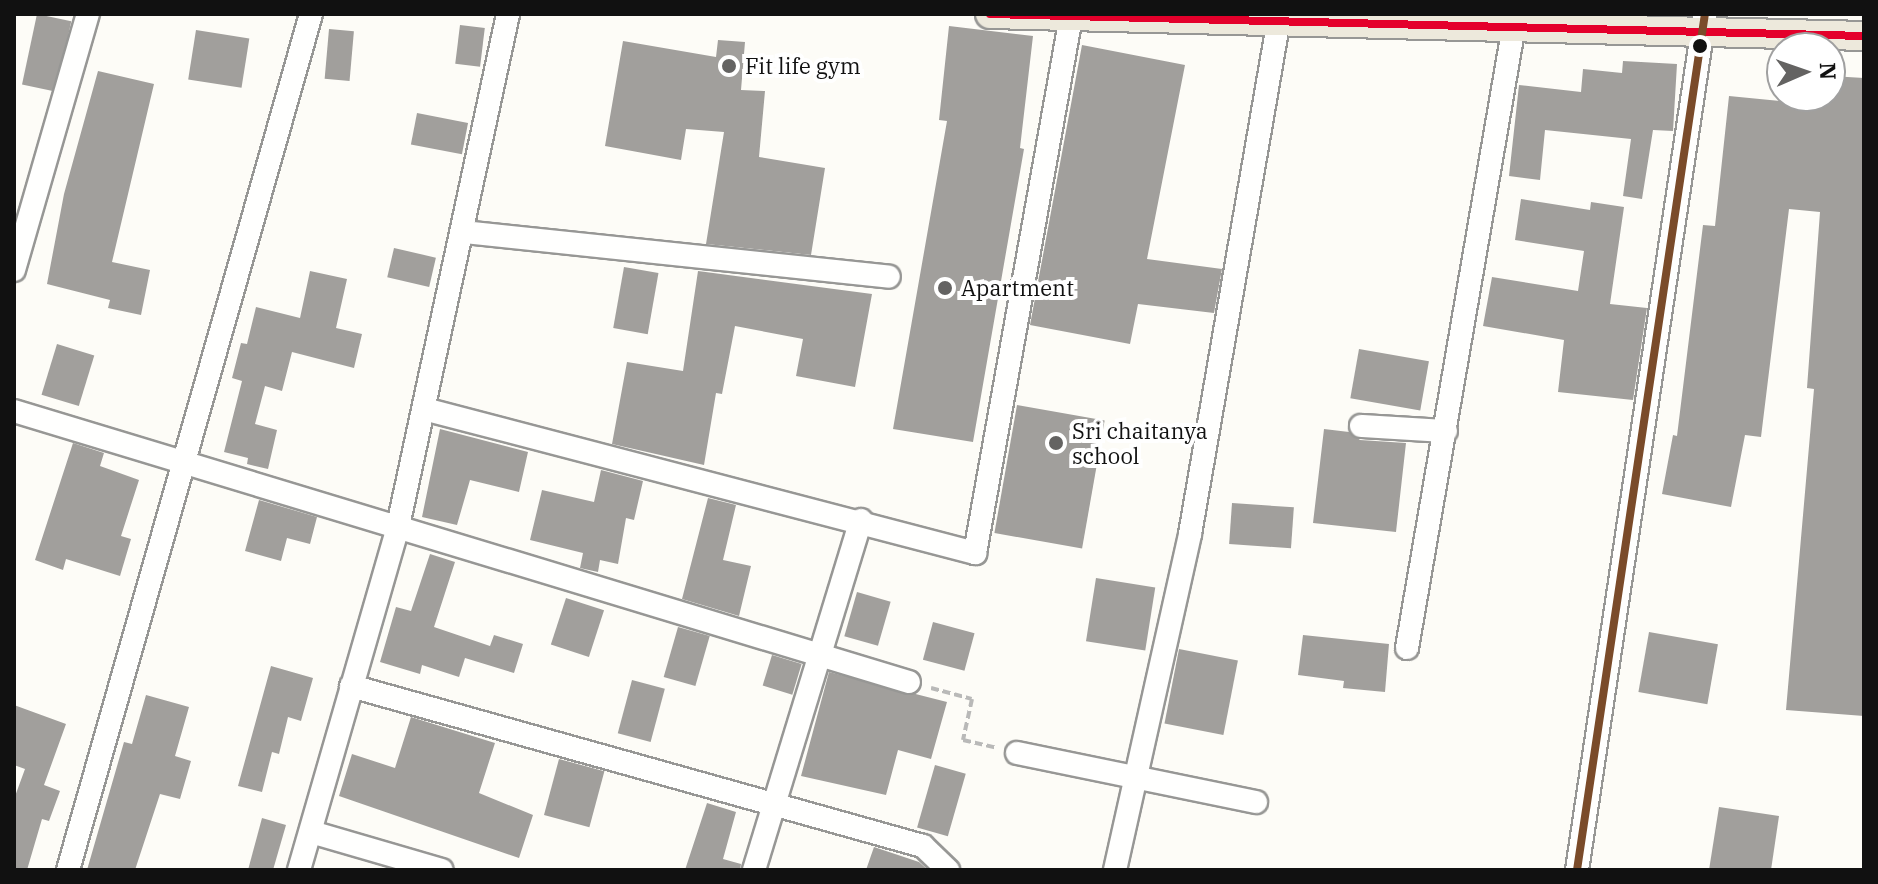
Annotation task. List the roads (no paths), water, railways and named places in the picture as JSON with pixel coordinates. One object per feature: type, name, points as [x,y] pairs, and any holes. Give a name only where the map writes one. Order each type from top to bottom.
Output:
[{"type":"main road","points":[[990,14],[1514,25],[1704,22],[1864,36]]},
{"type":"street","points":[[14,270],[88,14]]},
{"type":"street","points":[[68,870],[311,14]]},
{"type":"street","points":[[299,870],[398,526],[464,232],[508,14]]},
{"type":"street","points":[[424,409],[861,520],[975,553],[1071,17]]},
{"type":"street","points":[[1115,870],[1190,534],[1279,19]]},
{"type":"street","points":[[1577,870],[1704,22]]},
{"type":"street","points":[[1407,648],[1514,25]]},
{"type":"street","points":[[464,232],[889,277]]},
{"type":"street","points":[[14,411],[909,682]]},
{"type":"street","points":[[1361,426],[1446,431]]},
{"type":"street","points":[[754,870],[861,520]]},
{"type":"street","points":[[351,686],[923,846],[948,870]]},
{"type":"street","points":[[1017,753],[1256,802]]},
{"type":"street","points":[[311,832],[442,870]]},
{"type":"place","name":"Fit life gym","points":[[729,66]]},
{"type":"place","name":"Apartment","points":[[945,288]]},
{"type":"place","name":"Sri chaitanya school","points":[[1056,443]]}]
